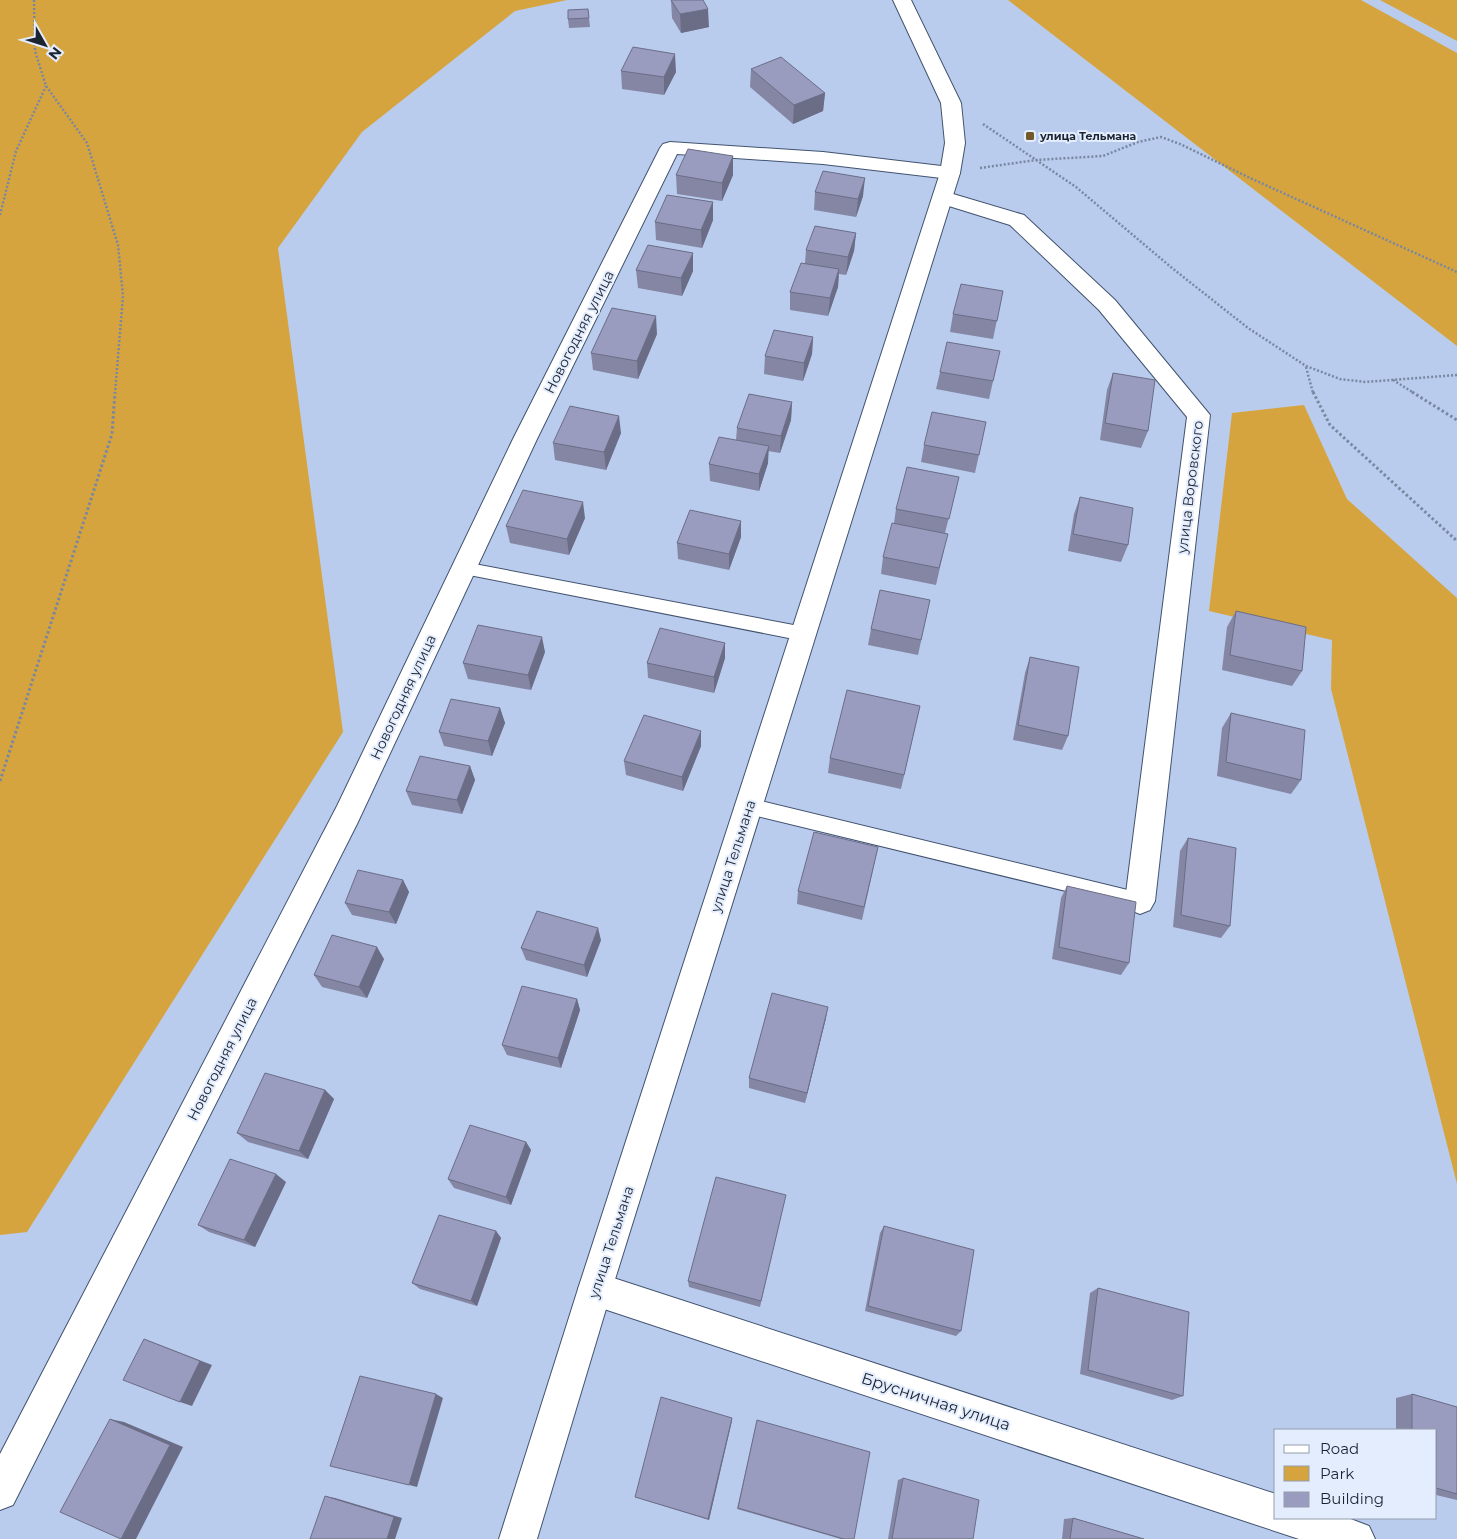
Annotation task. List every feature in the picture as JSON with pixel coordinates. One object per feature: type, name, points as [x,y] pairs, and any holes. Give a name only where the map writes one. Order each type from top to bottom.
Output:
[{"type":"street","name":"улица Тельмана","points":[[518,1539],[947,185],[955,143],[951,103],[902,0]]},
{"type":"street","name":"Новогодняя улица","points":[[0,1492],[347,815],[525,439],[670,148],[823,158],[947,185]]},
{"type":"street","name":"улица Воровского","points":[[947,185],[1017,220],[1107,305],[1199,414],[1140,901]]},
{"type":"street","name":"Брусничная улица","points":[[596,1289],[1274,1512]]},
{"type":"street","points":[[1294,1519],[1356,1539]]},
{"type":"lane","points":[[464,568],[804,634]]},
{"type":"lane","points":[[749,806],[1140,901]]},
{"type":"path","points":[[0,781],[112,434],[123,296],[118,245],[87,143],[46,86],[35,51],[34,0]]},
{"type":"path","points":[[0,215],[16,151],[46,86]]},
{"type":"path","points":[[951,103],[1076,187],[1172,268],[1248,328],[1306,366],[1340,379],[1365,382],[1457,375]]},
{"type":"path","points":[[947,185],[1036,160],[1103,156],[1138,142],[1161,137],[1180,144],[1250,178],[1457,272]]},
{"type":"path","points":[[1306,366],[1314,397],[1330,425],[1457,541]]},
{"type":"path","points":[[1392,380],[1457,420]]},
{"type":"green space","points":[[0,0],[567,0],[515,11],[362,132],[278,248],[343,732],[27,1232],[0,1235]]},
{"type":"green space","points":[[1008,0],[1361,0],[1457,53],[1457,346]]},
{"type":"green space","points":[[1380,0],[1457,0],[1457,41]]},
{"type":"green space","points":[[1304,405],[1347,499],[1457,598],[1457,1184],[1331,689],[1332,640],[1209,611],[1232,413]]},
{"type":"building","points":[[671,0],[703,0],[708,9],[680,14]]},
{"type":"building","points":[[588,9],[589,18],[568,19],[568,10]]},
{"type":"building","points":[[633,47],[675,54],[664,77],[621,71]]},
{"type":"building","points":[[781,57],[825,93],[794,105],[751,69]]},
{"type":"building","points":[[688,149],[733,156],[722,183],[676,175]]},
{"type":"building","points":[[823,171],[865,178],[858,199],[815,192]]},
{"type":"building","points":[[667,195],[713,202],[701,230],[655,222]]},
{"type":"building","points":[[815,226],[856,233],[848,257],[806,250]]},
{"type":"building","points":[[648,245],[693,253],[681,278],[636,270]]},
{"type":"building","points":[[801,263],[839,269],[830,298],[790,292]]},
{"type":"building","points":[[961,284],[1003,291],[997,321],[953,314]]},
{"type":"building","points":[[612,308],[656,316],[637,361],[591,353]]},
{"type":"building","points":[[774,330],[813,337],[804,363],[765,356]]},
{"type":"building","points":[[947,342],[1000,351],[993,381],[940,372]]},
{"type":"building","points":[[1113,373],[1155,380],[1148,431],[1105,423]]},
{"type":"building","points":[[749,394],[792,402],[781,436],[737,428]]},
{"type":"building","points":[[570,406],[619,416],[604,452],[553,443]]},
{"type":"building","points":[[932,412],[986,422],[979,455],[924,445]]},
{"type":"building","points":[[719,437],[769,446],[759,474],[709,464]]},
{"type":"building","points":[[907,467],[959,477],[949,519],[896,509]]},
{"type":"building","points":[[523,490],[583,502],[567,539],[506,526]]},
{"type":"building","points":[[1080,497],[1133,508],[1128,545],[1073,534]]},
{"type":"building","points":[[690,510],[741,521],[729,554],[677,543]]},
{"type":"building","points":[[892,523],[948,534],[939,568],[883,557]]},
{"type":"building","points":[[880,590],[930,600],[921,640],[871,629]]},
{"type":"building","points":[[1236,611],[1306,627],[1302,671],[1230,655]]},
{"type":"building","points":[[478,625],[542,637],[528,675],[463,663]]},
{"type":"building","points":[[660,628],[725,643],[714,677],[647,663]]},
{"type":"building","points":[[1030,657],[1079,667],[1068,736],[1018,725]]},
{"type":"building","points":[[847,690],[920,706],[904,775],[830,758]]},
{"type":"building","points":[[451,699],[500,708],[488,741],[439,732]]},
{"type":"building","points":[[1231,713],[1305,730],[1301,780],[1226,762]]},
{"type":"building","points":[[644,715],[701,731],[682,777],[624,761]]},
{"type":"building","points":[[420,756],[470,766],[457,800],[406,791]]},
{"type":"building","points":[[814,832],[878,847],[864,907],[798,891]]},
{"type":"building","points":[[1188,838],[1236,848],[1230,926],[1181,915]]},
{"type":"building","points":[[358,870],[403,880],[389,912],[345,903]]},
{"type":"building","points":[[1067,886],[1136,902],[1129,963],[1059,947]]},
{"type":"building","points":[[537,911],[598,928],[584,965],[521,948]]},
{"type":"building","points":[[332,935],[377,947],[359,987],[314,975]]},
{"type":"building","points":[[522,986],[577,999],[558,1058],[502,1045]]},
{"type":"building","points":[[772,993],[828,1007],[807,1093],[749,1078]]},
{"type":"building","points":[[265,1073],[325,1090],[299,1151],[237,1133]]},
{"type":"building","points":[[470,1125],[526,1142],[506,1197],[448,1179]]},
{"type":"building","points":[[230,1159],[276,1174],[244,1240],[198,1225]]},
{"type":"building","points":[[716,1177],[786,1195],[761,1301],[688,1281]]},
{"type":"building","points":[[439,1215],[496,1231],[471,1301],[412,1283]]},
{"type":"building","points":[[884,1226],[974,1250],[961,1331],[868,1306]]},
{"type":"building","points":[[1098,1288],[1189,1312],[1183,1396],[1088,1370]]},
{"type":"building","points":[[144,1339],[200,1361],[180,1402],[123,1380]]},
{"type":"building","points":[[360,1376],[436,1394],[409,1485],[330,1466]]},
{"type":"building","points":[[1412,1394],[1457,1407],[1457,1494],[1437,1488],[1437,1429],[1412,1429]]},
{"type":"building","points":[[661,1397],[732,1418],[708,1519],[635,1497]]},
{"type":"building","points":[[110,1419],[170,1445],[121,1539],[60,1512]]},
{"type":"building","points":[[757,1420],[870,1452],[854,1539],[844,1539],[738,1508]]},
{"type":"building","points":[[903,1478],[979,1500],[973,1539],[892,1539]]},
{"type":"building","points":[[325,1496],[394,1517],[387,1539],[310,1539]]},
{"type":"building","points":[[1073,1518],[1144,1539],[1070,1539]]},
{"type":"place","name":"улица Тельмана","points":[[1030,136]]}]
